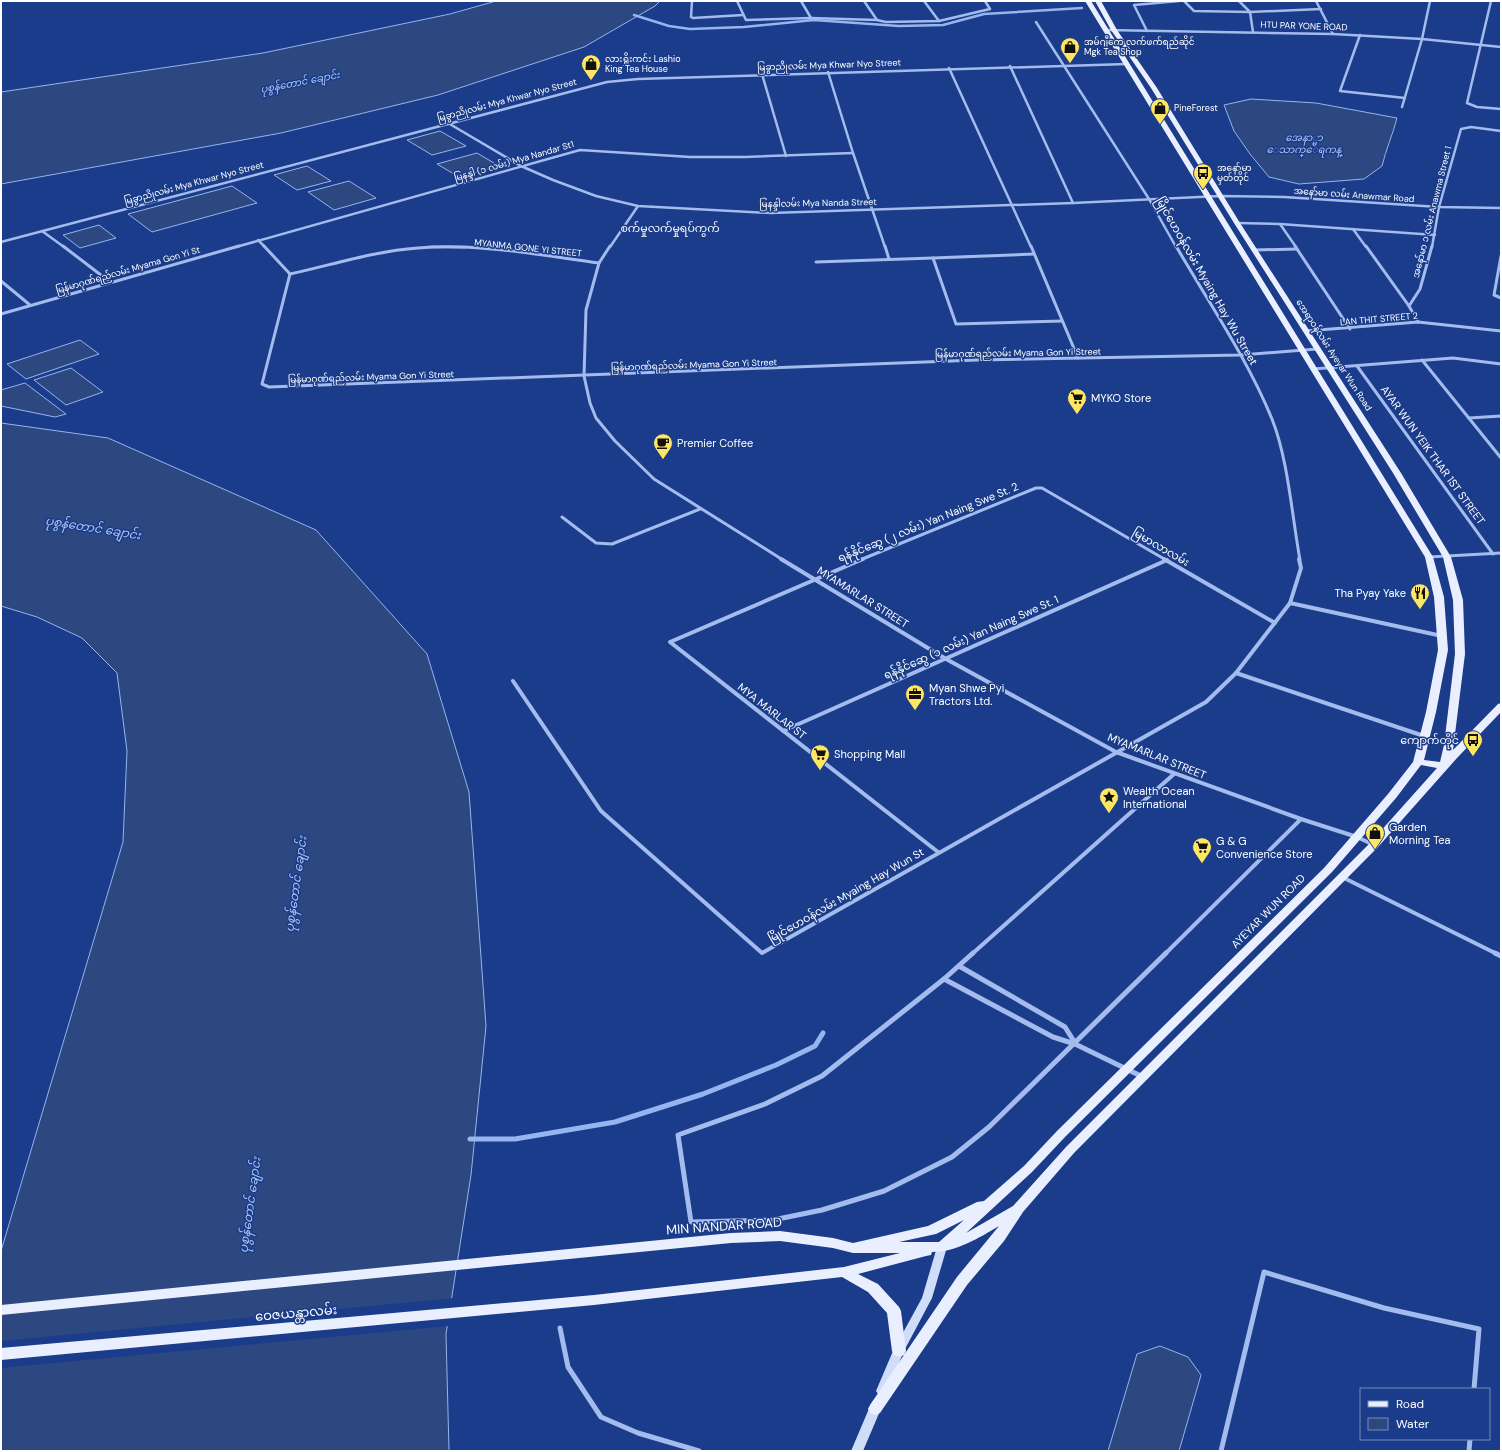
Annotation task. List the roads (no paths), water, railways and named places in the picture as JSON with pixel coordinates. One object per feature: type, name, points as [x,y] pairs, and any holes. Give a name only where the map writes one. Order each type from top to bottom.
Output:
[{"type":"main road","points":[[1088,1],[1206,196],[1379,474],[1428,556],[1439,597],[1442,636]]},
{"type":"main road","points":[[1098,1],[1114,30]]},
{"type":"main road","name":"အေရာဝန်လမ်း Ayeyar Wun Road","points":[[1114,30],[1154,88],[1317,350],[1397,473],[1447,557],[1458,600],[1460,654],[1449,744],[1442,769]]},
{"type":"main road","name":"AYEYAR WUN ROAD","points":[[992,1200],[1028,1169],[1328,870],[1392,796],[1418,762],[1431,712],[1443,650],[1442,636]]},
{"type":"main road","points":[[875,1409],[962,1281],[999,1237],[1018,1209],[1095,1124],[1374,845],[1501,706]]},
{"type":"main road","points":[[1418,762],[1442,769]]},
{"type":"main road","points":[[942,1247],[992,1200]]},
{"type":"main road","name":"MIN NANDAR ROAD","points":[[1,1310],[731,1238],[780,1236],[833,1243],[853,1248],[931,1230],[992,1200]]},
{"type":"main road","points":[[853,1248],[942,1247],[970,1237],[1018,1209]]},
{"type":"main road","name":"ဝေဇယန္တာလမ်း","points":[[1,1354],[594,1300],[844,1272],[942,1247]]},
{"type":"main road","points":[[844,1272],[873,1288],[894,1311],[898,1350]]},
{"type":"street","points":[[692,1],[691,17],[693,18],[743,15]]},
{"type":"street","points":[[737,1],[746,20],[811,18],[877,20],[886,22],[939,21],[990,9],[985,1]]},
{"type":"street","points":[[801,1],[811,18]]},
{"type":"street","points":[[864,1],[877,20]]},
{"type":"street","points":[[924,1],[939,21]]},
{"type":"street","points":[[1147,31],[1134,5],[1179,1]]},
{"type":"street","points":[[1184,1],[1194,11],[1250,12],[1321,9]]},
{"type":"street","points":[[1239,1],[1250,12],[1253,32]]},
{"type":"street","points":[[1316,1],[1333,34]]},
{"type":"street","points":[[1402,107],[1422,39],[1430,1]]},
{"type":"street","points":[[1491,1],[1467,103],[1477,107],[1501,109]]},
{"type":"street","name":"မြိုင်ဟေဝန်လမ်း Myaing Hay Wu Street","points":[[1036,22],[1065,65],[1149,199],[1174,244],[1241,355],[1272,420],[1285,474],[1301,568],[1290,603],[1236,673],[1206,702],[1116,752]]},
{"type":"street","name":"HTU PAR YONE ROAD","points":[[1105,30],[1360,35],[1422,39],[1501,47]]},
{"type":"street","points":[[1360,35],[1340,91],[1405,98]]},
{"type":"street","name":"မြခွာညိုလမ်း Mya Khwar Nyo Street","points":[[1,242],[337,152],[607,82],[762,74],[1010,66],[1127,64]]},
{"type":"street","points":[[1010,66],[1073,203]]},
{"type":"street","points":[[950,68],[1012,204],[1078,358]]},
{"type":"street","points":[[828,72],[853,153],[889,259]]},
{"type":"street","points":[[762,74],[786,156]]},
{"type":"street","name":"မြနန္ဒါလမ်း Mya Nanda Street","points":[[448,124],[521,166],[553,180],[596,196],[638,206],[771,213],[1073,203],[1206,196]]},
{"type":"street","name":"အနော်မာ ၁ လမ်း Anawma Street 1","points":[[1409,306],[1420,289],[1426,270],[1435,235],[1439,207],[1461,129],[1471,127],[1501,131]]},
{"type":"street","name":"မြနန္ဒါ (၁ လမ်း) Mya Nandar St1","points":[[258,240],[580,150],[690,157],[786,156],[853,153]]},
{"type":"street","name":"အနော်မာ လမ်း Anawmar Road","points":[[1206,196],[1284,197],[1439,207],[1501,208]]},
{"type":"street","name":"MYAMARLAR STREET","points":[[638,206],[598,263],[586,310],[584,376],[596,418],[615,441],[654,479],[700,509],[946,659],[1116,752],[1301,819],[1357,837],[1374,845]]},
{"type":"street","points":[[1237,223],[1280,224],[1435,235]]},
{"type":"street","points":[[1280,224],[1350,329]]},
{"type":"street","points":[[1353,229],[1409,306],[1418,322]]},
{"type":"street","points":[[42,231],[110,282]]},
{"type":"street","points":[[258,240],[290,274]]},
{"type":"street","name":"မြန်မာဂုဏ်ရည်လမ်း Myama Gon Yi St","points":[[1,314],[258,240]]},
{"type":"street","name":"MYANMA GONE YI STREET","points":[[290,274],[392,251],[434,248],[484,249],[598,263]]},
{"type":"street","points":[[1254,250],[1297,249]]},
{"type":"street","points":[[816,262],[1034,254]]},
{"type":"street","points":[[1501,256],[1494,295],[1495,297],[1501,298]]},
{"type":"street","points":[[933,258],[956,324],[1062,321]]},
{"type":"street","name":"မြန်မာဂုဏ်ရည်လမ်း Myama Gon Yi Street","points":[[290,274],[262,384],[269,387],[977,360],[1241,355],[1317,350]]},
{"type":"street","points":[[1,281],[30,305]]},
{"type":"street","name":"LAN THIT STREET 2","points":[[1306,331],[1350,329],[1418,322],[1501,331]]},
{"type":"street","points":[[1313,369],[1461,358],[1501,364]]},
{"type":"street","points":[[1422,360],[1501,458]]},
{"type":"street","name":"AYAR WUN YEIK THAR 1ST STREET","points":[[1357,366],[1493,554]]},
{"type":"street","points":[[1469,418],[1501,416]]},
{"type":"street","name":"မြမာလာလမ်း","points":[[1039,488],[1167,560],[1274,623]]},
{"type":"street","name":"ရန်နိုင်ဆွေ (၂ လမ်း) Yan Naing Swe St. 2","points":[[670,642],[814,578],[1039,488]]},
{"type":"street","points":[[562,517],[596,543],[612,544],[700,509]]},
{"type":"street","points":[[1428,556],[1447,557],[1501,553]]},
{"type":"street","name":"ရန်နိုင်ဆွေ (၁ လမ်း) Yan Naing Swe St. 1","points":[[783,731],[1167,560]]},
{"type":"street","points":[[1290,603],[1442,636]]},
{"type":"street","name":"MYA MARLAR ST","points":[[670,642],[938,852]]},
{"type":"street","points":[[1236,673],[1424,736]]},
{"type":"street","name":"မြိုင်ဟေဝန်လမ်း Myaing Hay Wun St","points":[[513,681],[601,811],[762,953],[1116,752]]},
{"type":"street","points":[[1174,774],[944,979],[822,1076],[765,1104],[678,1135],[691,1222],[773,1220],[822,1210],[884,1191],[952,1157],[989,1127],[1075,1044],[1301,819]]},
{"type":"street","points":[[1342,877],[1501,956]]},
{"type":"street","points":[[959,966],[1064,1027],[1075,1044]]},
{"type":"street","points":[[944,979],[1053,1037],[1075,1044],[1143,1077]]},
{"type":"street","points":[[857,1451],[898,1350],[927,1298],[942,1247]]},
{"type":"street","points":[[1221,1451],[1264,1272],[1384,1308],[1479,1329],[1474,1388]]},
{"type":"street","points":[[560,1328],[568,1367],[601,1416],[638,1433],[699,1451]]},
{"type":"street","points":[[1469,1451],[1470,1440]]},
{"type":"water","name":"ပုစွန်တောင် ချောင်း","points":[[496,1],[660,1],[655,6],[584,47],[438,95],[281,133],[1,184],[1,92],[263,53],[450,14]]},
{"type":"water","name":"အေနာ္မာ ေသာက္ေရကန္","points":[[1251,99],[1316,103],[1397,118],[1382,166],[1364,179],[1299,184],[1269,177],[1234,131],[1224,105]]},
{"type":"water","points":[[440,131],[466,146],[432,155],[407,140]]},
{"type":"water","points":[[477,153],[499,166],[459,177],[437,164]]},
{"type":"water","points":[[307,166],[331,181],[297,190],[274,175]]},
{"type":"water","points":[[349,181],[376,198],[334,210],[308,192]]},
{"type":"water","points":[[232,186],[257,203],[152,232],[128,214]]},
{"type":"water","points":[[99,225],[116,238],[80,248],[63,235]]},
{"type":"water","points":[[80,340],[99,354],[26,379],[7,364]]},
{"type":"water","points":[[71,368],[103,392],[66,405],[34,380]]},
{"type":"water","points":[[25,383],[66,414],[55,417],[1,406],[1,390]]},
{"type":"water","name":"ပုစွန်တောင် ချောင်း","points":[[1,423],[108,438],[316,530],[427,654],[469,792],[486,1026],[471,1175],[446,1334],[449,1451],[1,1451],[1,1251],[123,842],[127,751],[117,673],[82,638],[37,617],[1,606]]},
{"type":"water","points":[[1160,1346],[1188,1357],[1201,1375],[1179,1451],[1108,1451],[1137,1354]]},
{"type":"waterway","points":[[634,15],[669,26],[690,29],[744,27],[814,20],[899,26],[943,25],[984,14],[1082,8]]},
{"type":"waterway","points":[[470,1139],[515,1139],[615,1122],[703,1094],[776,1065],[815,1046],[823,1033]]},
{"type":"place","name":"အမ်ဂျီကေ လက်ဖက်ရည်ဆိုင် Mgk Tea Shop","points":[[1070,64]]},
{"type":"place","name":"လားရှိုးကင်း Lashio King Tea House","points":[[591,81]]},
{"type":"place","name":"PineForest","points":[[1160,125]]},
{"type":"place","name":"အနော်မာ မှတ်တိုင်","points":[[1203,190]]},
{"type":"place","name":"MYKO Store","points":[[1077,415]]},
{"type":"place","name":"Premier Coffee","points":[[663,460]]},
{"type":"place","name":"Tha Pyay Yake","points":[[1420,610]]},
{"type":"place","name":"Myan Shwe Pyi Tractors Ltd.","points":[[915,711]]},
{"type":"place","name":"ကျောက်တိုင်","points":[[1473,757]]},
{"type":"place","name":"Shopping Mall","points":[[820,771]]},
{"type":"place","name":"Wealth Ocean International","points":[[1109,814]]},
{"type":"place","name":"Garden Morning Tea","points":[[1375,850]]},
{"type":"place","name":"G & G Convenience Store","points":[[1202,864]]},
{"type":"district","name":"စက်မှုလက်မှုရပ်ကွက်","points":[[670,228]]}]
